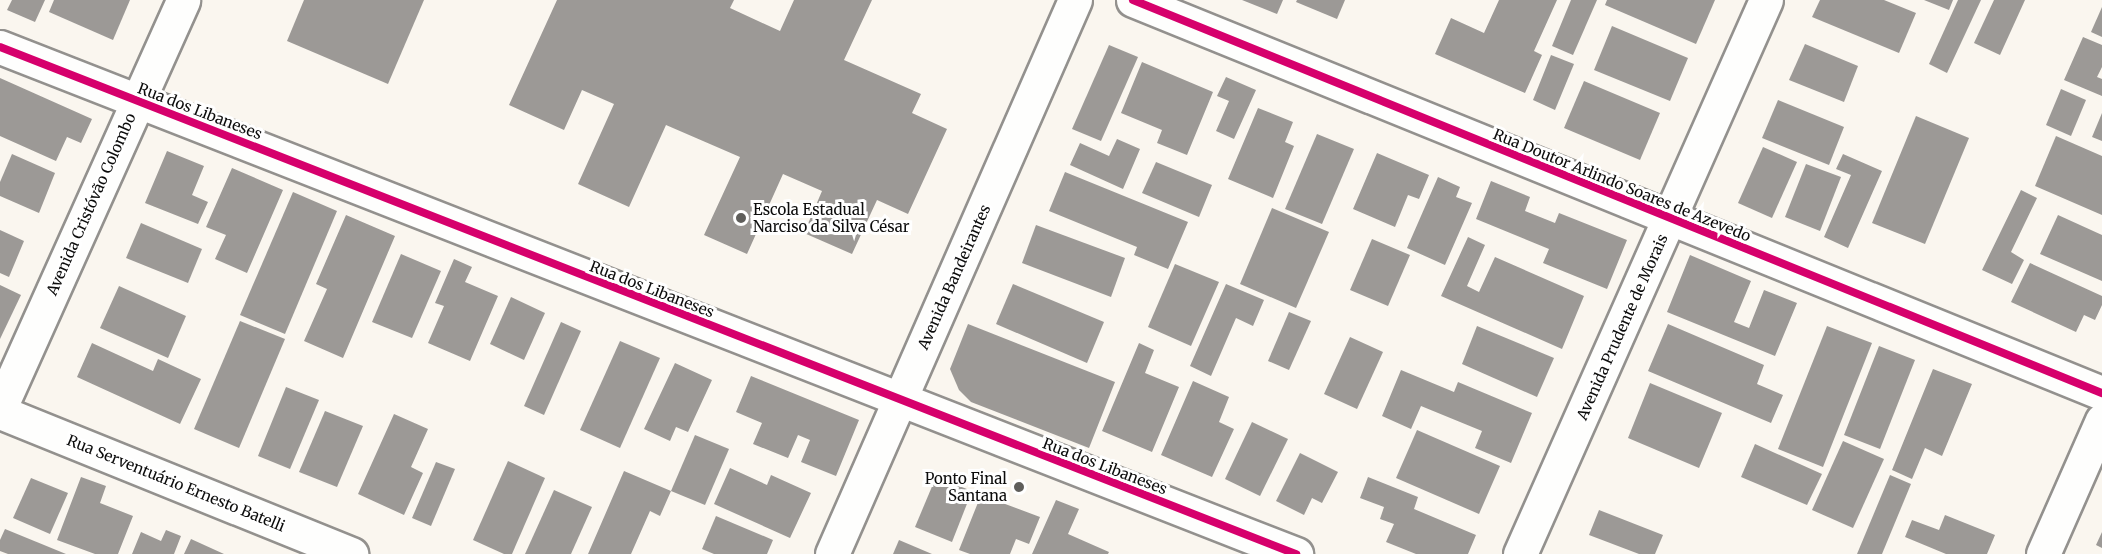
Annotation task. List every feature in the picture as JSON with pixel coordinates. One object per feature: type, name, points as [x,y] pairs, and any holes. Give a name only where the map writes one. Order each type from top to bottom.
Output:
[{"type":"street","name":"Avenida Cristóvão Colombo","points":[[0,410],[183,0]]},
{"type":"street","name":"Avenida Bandeirantes","points":[[832,554],[1075,0]]},
{"type":"street","name":"Rua Doutor Arlindo Soares de Azevedo","points":[[1133,0],[2102,393]]},
{"type":"street","name":"Avenida Prudente de Morais","points":[[1520,554],[1766,0]]},
{"type":"street","name":"Rua dos Libaneses","points":[[0,47],[899,401],[1296,554]]},
{"type":"street","name":"Rua Serventuário Ernesto Batelli","points":[[0,410],[351,554]]},
{"type":"street","points":[[2043,554],[2102,420]]},
{"type":"building","points":[[12,0],[45,0],[35,22],[7,10]]},
{"type":"building","points":[[54,0],[130,0],[113,40],[49,12]]},
{"type":"building","points":[[304,0],[424,0],[388,84],[287,41]]},
{"type":"building","points":[[557,0],[734,0],[730,8],[780,31],[794,0],[872,0],[844,60],[921,94],[912,113],[947,129],[908,214],[877,200],[852,254],[804,233],[822,191],[783,174],[747,254],[704,235],[740,157],[666,125],[629,207],[578,184],[614,104],[582,90],[564,130],[509,105]]},
{"type":"building","points":[[1242,0],[1283,0],[1277,14]]},
{"type":"building","points":[[1297,0],[1345,0],[1337,19],[1296,2]]},
{"type":"building","points":[[1499,0],[1557,0],[1534,51],[1542,55],[1525,93],[1435,54],[1451,18],[1484,33]]},
{"type":"building","points":[[1571,0],[1597,0],[1573,55],[1552,46]]},
{"type":"building","points":[[1607,0],[1715,0],[1696,44],[1605,5]]},
{"type":"building","points":[[1820,0],[1884,0],[1916,13],[1899,53],[1812,17]]},
{"type":"building","points":[[1924,0],[1953,0],[1949,10]]},
{"type":"building","points":[[1958,0],[1981,0],[1947,73],[1929,64]]},
{"type":"building","points":[[1994,0],[2025,0],[2000,55],[1974,43]]},
{"type":"building","points":[[2102,7],[2102,37],[2091,32]]},
{"type":"building","points":[[1612,26],[1688,58],[1670,101],[1594,70]]},
{"type":"building","points":[[2083,37],[2102,45],[2102,67],[2097,77],[2102,79],[2102,96],[2064,80]]},
{"type":"building","points":[[1805,44],[1858,66],[1844,102],[1789,80]]},
{"type":"building","points":[[1109,45],[1138,57],[1101,141],[1072,129]]},
{"type":"building","points":[[1551,55],[1574,64],[1555,110],[1533,100]]},
{"type":"building","points":[[1142,62],[1213,92],[1187,155],[1157,143],[1162,130],[1121,113]]},
{"type":"building","points":[[1226,77],[1256,90],[1234,139],[1216,131],[1229,101],[1217,96]]},
{"type":"building","points":[[0,78],[92,119],[81,143],[67,137],[56,161],[0,136]]},
{"type":"building","points":[[1584,81],[1660,113],[1640,160],[1564,128]]},
{"type":"building","points":[[2061,89],[2086,100],[2071,136],[2046,125]]},
{"type":"building","points":[[1778,100],[1844,127],[1829,165],[1762,138]]},
{"type":"building","points":[[1258,108],[1293,122],[1285,142],[1294,146],[1273,198],[1228,179]]},
{"type":"building","points":[[2102,113],[2102,141],[2092,137]]},
{"type":"building","points":[[1916,116],[1969,138],[1925,244],[1872,223]]},
{"type":"building","points":[[1317,134],[1354,149],[1322,224],[1285,209]]},
{"type":"building","points":[[2056,136],[2102,156],[2102,215],[2035,186]]},
{"type":"building","points":[[1117,139],[1140,149],[1123,189],[1070,165],[1080,143],[1109,156]]},
{"type":"building","points":[[1763,147],[1797,162],[1772,218],[1738,203]]},
{"type":"building","points":[[167,151],[204,166],[192,195],[208,202],[198,224],[145,203]]},
{"type":"building","points":[[1377,153],[1429,175],[1419,199],[1408,195],[1395,227],[1353,209]]},
{"type":"building","points":[[12,154],[55,173],[39,213],[0,196],[0,182]]},
{"type":"building","points":[[1843,154],[1882,171],[1848,248],[1824,237],[1851,175],[1836,169]]},
{"type":"building","points":[[1156,162],[1212,185],[1199,217],[1142,193]]},
{"type":"building","points":[[1806,164],[1841,177],[1820,231],[1785,217]]},
{"type":"building","points":[[232,168],[283,190],[247,273],[215,259],[226,235],[206,227]]},
{"type":"building","points":[[1065,172],[1188,222],[1168,269],[1134,255],[1137,247],[1049,211]]},
{"type":"building","points":[[1438,177],[1460,187],[1456,197],[1472,203],[1445,265],[1407,248]]},
{"type":"building","points":[[1491,181],[1530,197],[1525,211],[1555,223],[1559,213],[1627,240],[1607,289],[1543,263],[1549,249],[1476,219]]},
{"type":"building","points":[[2021,190],[2037,198],[2011,252],[2024,260],[2012,284],[1982,270]]},
{"type":"building","points":[[293,192],[337,211],[285,334],[240,315]]},
{"type":"building","points":[[1272,208],[1329,232],[1296,308],[1240,284]]},
{"type":"building","points":[[346,215],[395,236],[343,358],[304,341],[327,289],[316,284]]},
{"type":"building","points":[[2058,215],[2102,235],[2102,281],[2040,254]]},
{"type":"building","points":[[141,223],[202,249],[188,283],[126,258]]},
{"type":"building","points":[[1036,225],[1125,258],[1111,297],[1022,263]]},
{"type":"building","points":[[0,230],[24,241],[9,277],[0,273]]},
{"type":"building","points":[[1468,237],[1485,245],[1467,286],[1479,292],[1495,257],[1584,296],[1562,349],[1441,296]]},
{"type":"building","points":[[1372,239],[1410,255],[1388,306],[1350,290]]},
{"type":"building","points":[[401,254],[441,271],[412,338],[372,322]]},
{"type":"building","points":[[1690,255],[1751,281],[1734,322],[1749,328],[1764,290],[1797,303],[1775,356],[1667,312]]},
{"type":"building","points":[[454,259],[472,267],[465,282],[498,296],[470,361],[428,343],[444,306],[435,303]]},
{"type":"building","points":[[2030,263],[2102,296],[2102,305],[2095,320],[2084,315],[2076,332],[2011,302]]},
{"type":"building","points":[[1175,264],[1219,282],[1191,346],[1148,327]]},
{"type":"building","points":[[1013,284],[1104,322],[1087,363],[996,324]]},
{"type":"building","points":[[1226,284],[1264,300],[1253,326],[1236,318],[1211,376],[1190,366]]},
{"type":"building","points":[[0,285],[21,295],[0,339]]},
{"type":"building","points":[[119,286],[186,316],[168,358],[100,328]]},
{"type":"building","points":[[511,297],[545,313],[524,360],[490,344]]},
{"type":"building","points":[[1289,312],[1311,321],[1289,370],[1268,361]]},
{"type":"building","points":[[240,321],[285,339],[239,448],[194,429]]},
{"type":"building","points":[[561,322],[581,331],[544,415],[524,406]]},
{"type":"building","points":[[968,324],[1115,382],[1089,448],[971,402],[959,390],[950,369]]},
{"type":"building","points":[[1668,324],[1764,365],[1757,384],[1783,395],[1771,423],[1648,371]]},
{"type":"building","points":[[1477,326],[1554,358],[1537,397],[1462,364]]},
{"type":"building","points":[[1827,326],[1872,343],[1823,467],[1778,449]]},
{"type":"building","points":[[1350,337],[1383,352],[1357,409],[1324,394]]},
{"type":"building","points":[[620,341],[660,358],[620,448],[580,430]]},
{"type":"building","points":[[92,343],[153,371],[158,359],[201,379],[180,424],[77,377]]},
{"type":"building","points":[[1139,343],[1154,350],[1145,373],[1179,387],[1152,452],[1102,431]]},
{"type":"building","points":[[1879,346],[1915,360],[1880,449],[1844,435]]},
{"type":"building","points":[[675,363],[712,380],[688,432],[676,427],[670,441],[644,429]]},
{"type":"building","points":[[1933,369],[1972,384],[1942,456],[1925,448],[1912,479],[1892,470]]},
{"type":"building","points":[[1401,370],[1454,392],[1458,382],[1532,413],[1511,463],[1475,448],[1482,431],[1421,406],[1411,429],[1382,416]]},
{"type":"building","points":[[751,376],[859,420],[836,476],[801,462],[810,440],[798,435],[788,458],[753,444],[762,423],[736,412]]},
{"type":"building","points":[[1193,381],[1229,397],[1219,422],[1234,429],[1212,477],[1161,455]]},
{"type":"building","points":[[1650,383],[1722,413],[1699,468],[1628,438]]},
{"type":"building","points":[[286,387],[319,400],[290,469],[258,456]]},
{"type":"building","points":[[325,411],[363,426],[337,487],[299,472]]},
{"type":"building","points":[[394,414],[428,429],[411,467],[423,473],[404,515],[358,494]]},
{"type":"building","points":[[1252,422],[1288,439],[1260,496],[1225,479]]},
{"type":"building","points":[[1417,430],[1500,466],[1479,514],[1396,478]]},
{"type":"building","points":[[695,435],[729,449],[705,505],[671,491]]},
{"type":"building","points":[[1843,441],[1884,459],[1853,528],[1812,510]]},
{"type":"building","points":[[1755,444],[1822,474],[1807,505],[1741,477]]},
{"type":"building","points":[[1300,453],[1338,472],[1322,503],[1312,498],[1304,515],[1276,501]]},
{"type":"building","points":[[508,461],[545,478],[512,554],[504,554],[473,540]]},
{"type":"building","points":[[436,462],[455,469],[431,526],[412,518]]},
{"type":"building","points":[[730,468],[767,485],[771,475],[811,493],[790,538],[714,504]]},
{"type":"building","points":[[624,471],[671,491],[660,516],[650,511],[631,554],[588,554]]},
{"type":"building","points":[[1890,475],[1911,484],[1882,554],[1857,554]]},
{"type":"building","points":[[81,477],[106,486],[100,503],[133,516],[118,554],[95,554],[57,540]]},
{"type":"building","points":[[936,477],[972,491],[952,542],[915,527]]},
{"type":"building","points":[[1368,477],[1418,497],[1414,509],[1476,535],[1468,554],[1416,554],[1386,542],[1394,524],[1380,519],[1384,507],[1360,498]]},
{"type":"building","points":[[31,478],[68,493],[50,534],[13,518]]},
{"type":"building","points":[[554,490],[592,507],[571,554],[525,554]]},
{"type":"building","points":[[981,495],[1040,517],[1029,544],[1016,539],[1010,554],[970,554],[959,550]]},
{"type":"building","points":[[1056,500],[1079,509],[1068,534],[1109,552],[1108,554],[1032,554]]},
{"type":"building","points":[[1599,510],[1663,535],[1655,554],[1639,554],[1589,535]]},
{"type":"building","points":[[1945,515],[1995,535],[1987,554],[1946,554],[1905,537],[1912,520],[1939,530]]},
{"type":"building","points":[[716,516],[773,540],[767,554],[714,554],[702,549]]},
{"type":"building","points":[[5,529],[66,554],[8,554],[0,551],[0,540]]},
{"type":"building","points":[[166,530],[181,536],[174,554],[132,554],[141,532],[161,541]]},
{"type":"building","points":[[2102,532],[2102,548],[2096,545]]},
{"type":"building","points":[[191,539],[224,554],[184,554]]},
{"type":"building","points":[[899,540],[932,554],[893,554]]},
{"type":"cycle path","points":[[1133,0],[2102,393]]},
{"type":"cycle path","points":[[0,47],[1296,554]]},
{"type":"place","name":"Escola Estadual Narciso da Silva César","points":[[741,218]]},
{"type":"place","name":"Ponto Final Santana","points":[[1019,487]]}]
